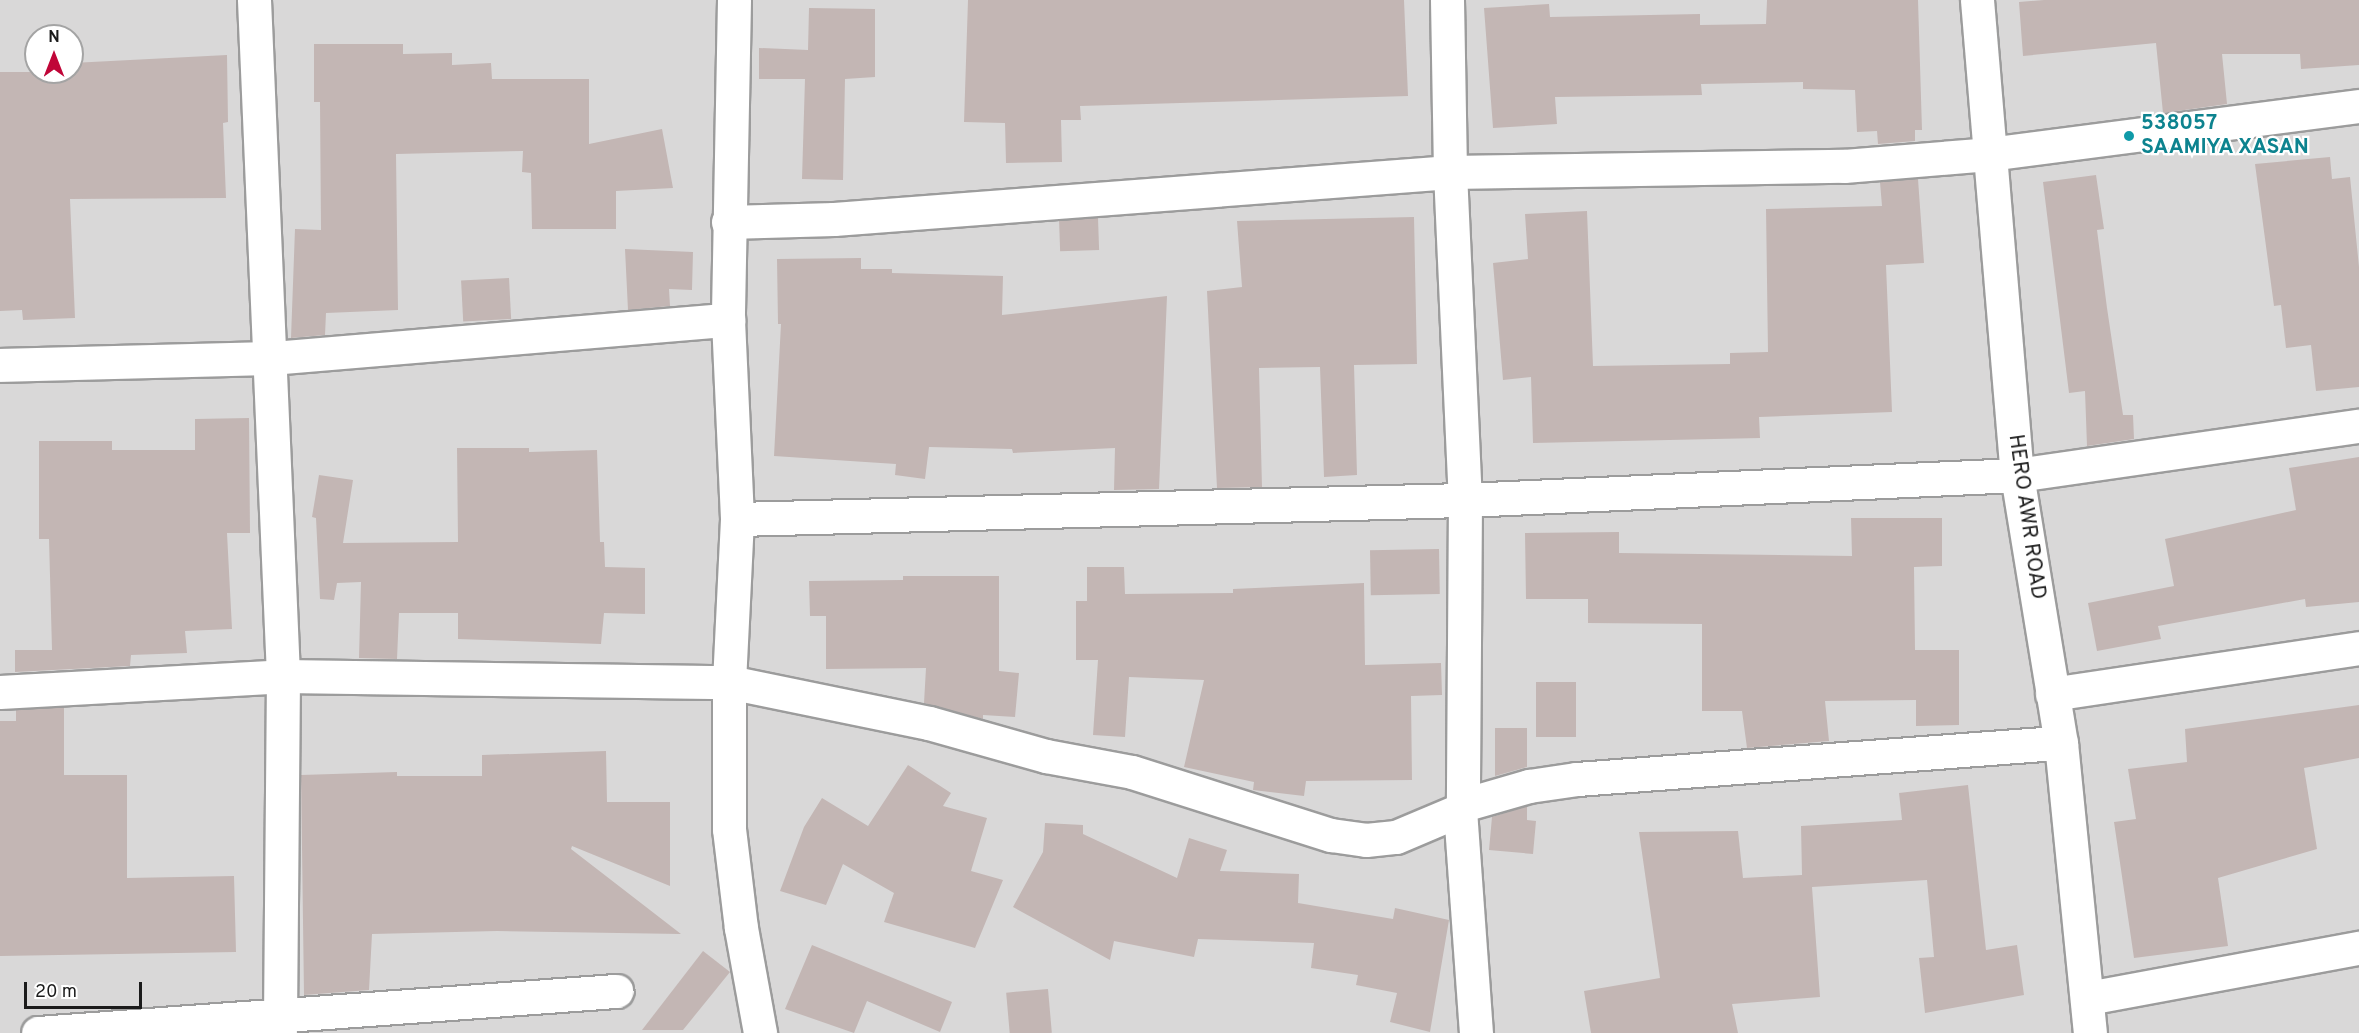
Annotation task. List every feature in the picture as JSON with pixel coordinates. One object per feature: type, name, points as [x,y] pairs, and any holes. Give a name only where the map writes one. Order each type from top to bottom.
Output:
[{"type":"street","points":[[254,0],[272,358],[283,676],[279,1024]]},
{"type":"street","points":[[734,0],[728,222],[728,320],[737,519],[729,682],[729,829],[741,928],[760,1033]]},
{"type":"street","points":[[1447,0],[1450,172],[1466,500],[1461,808],[1476,1033]]},
{"type":"street","name":"HERO AWR ROAD","points":[[1977,0],[2017,475],[2061,743],[2088,998],[2085,1032]]},
{"type":"street","points":[[728,222],[858,217],[1450,172],[1844,166],[1989,154],[2359,106]]},
{"type":"street","points":[[0,365],[272,358],[728,320]]},
{"type":"street","points":[[737,519],[1466,500],[2017,475],[2359,426]]},
{"type":"street","points":[[2052,694],[2359,648]]},
{"type":"street","points":[[0,692],[283,676],[729,682],[929,723],[1046,756],[1132,772],[1331,834],[1366,840],[1396,837],[1461,808],[1529,786],[1577,779],[2061,743]]},
{"type":"street","points":[[2088,998],[2359,948]]},
{"type":"street","points":[[38,1033],[279,1024],[616,991]]},
{"type":"shaded area","points":[[0,0],[2359,0],[2359,1033],[0,1033]]},
{"type":"building","points":[[968,0],[1404,0],[1408,96],[1080,106],[1081,120],[1061,120],[1062,162],[1006,163],[1005,123],[964,122]]},
{"type":"building","points":[[1767,0],[1918,0],[1922,130],[1915,130],[1915,141],[1878,144],[1877,131],[1857,132],[1855,90],[1803,89],[1803,82],[1701,84],[1702,95],[1555,97],[1557,124],[1493,128],[1484,8],[1549,4],[1550,17],[1700,14],[1700,25],[1766,24]]},
{"type":"building","points":[[2044,0],[2359,0],[2359,65],[2301,69],[2300,54],[2222,54],[2227,104],[2163,113],[2156,43],[2023,56],[2019,2]]},
{"type":"building","points":[[809,8],[875,9],[875,77],[845,79],[843,180],[802,179],[805,79],[759,79],[759,48],[808,50]]},
{"type":"building","points":[[314,44],[403,44],[403,54],[452,53],[452,65],[491,63],[492,79],[589,79],[589,144],[662,129],[673,188],[616,191],[616,229],[532,229],[531,173],[522,172],[523,151],[396,154],[398,310],[326,313],[325,335],[291,338],[295,229],[321,230],[320,102],[314,102]]},
{"type":"building","points":[[227,55],[228,122],[223,123],[226,198],[70,199],[75,318],[23,320],[22,310],[0,311],[0,72],[24,72],[24,84],[84,84],[84,62]]},
{"type":"building","points":[[2330,157],[2332,179],[2350,177],[2359,267],[2359,387],[2316,391],[2311,345],[2286,348],[2281,305],[2274,306],[2255,164]]},
{"type":"building","points":[[2096,175],[2104,229],[2097,230],[2107,308],[2123,415],[2133,415],[2134,439],[2087,446],[2085,391],[2069,393],[2043,182]]},
{"type":"building","points":[[1918,179],[1924,263],[1886,265],[1892,412],[1759,417],[1760,438],[1533,443],[1531,377],[1503,380],[1493,263],[1528,259],[1525,214],[1587,211],[1593,366],[1730,364],[1730,353],[1768,352],[1766,209],[1882,206],[1880,182]]},
{"type":"building","points":[[1414,217],[1417,364],[1354,365],[1357,475],[1324,477],[1320,367],[1259,368],[1262,487],[1217,488],[1207,291],[1242,287],[1237,221]]},
{"type":"building","points":[[1098,218],[1099,250],[1060,251],[1059,219]]},
{"type":"building","points":[[625,249],[693,252],[692,290],[669,289],[670,306],[628,310]]},
{"type":"building","points":[[861,258],[861,269],[892,269],[892,273],[1003,276],[1002,315],[1167,296],[1159,489],[1114,490],[1115,448],[1013,453],[1012,449],[929,447],[925,479],[895,475],[896,464],[774,456],[781,324],[778,324],[777,259]]},
{"type":"building","points":[[509,278],[511,319],[463,321],[461,281]]},
{"type":"building","points":[[249,418],[250,533],[227,533],[232,629],[185,631],[187,653],[131,655],[130,666],[15,672],[15,650],[52,650],[49,539],[39,539],[39,441],[112,441],[112,450],[195,450],[195,419]]},
{"type":"building","points":[[457,448],[529,448],[529,452],[597,450],[600,542],[604,542],[605,567],[645,568],[645,614],[604,613],[601,644],[458,639],[458,613],[399,613],[397,659],[359,658],[361,582],[337,583],[334,600],[320,599],[316,518],[312,517],[319,475],[353,480],[343,543],[458,542]]},
{"type":"building","points":[[2359,457],[2359,602],[2306,607],[2305,599],[2158,626],[2161,639],[2097,651],[2088,603],[2174,586],[2165,539],[2296,510],[2289,468]]},
{"type":"building","points":[[1851,518],[1942,518],[1942,566],[1914,567],[1915,650],[1959,650],[1959,725],[1916,726],[1916,700],[1825,701],[1829,741],[1747,748],[1742,711],[1702,711],[1702,624],[1588,623],[1588,599],[1526,599],[1525,533],[1619,532],[1619,553],[1852,556]]},
{"type":"building","points":[[1439,549],[1440,594],[1371,595],[1370,550]]},
{"type":"building","points":[[1087,567],[1124,567],[1125,594],[1233,593],[1233,589],[1364,583],[1365,665],[1441,663],[1442,695],[1411,696],[1412,780],[1306,781],[1304,796],[1253,790],[1254,782],[1184,767],[1204,680],[1129,677],[1125,737],[1093,735],[1098,660],[1076,660],[1076,601],[1087,601]]},
{"type":"building","points":[[903,576],[999,576],[999,671],[1019,673],[1015,717],[983,715],[983,719],[924,703],[926,668],[826,669],[826,616],[810,616],[809,581],[903,580]]},
{"type":"building","points":[[1536,682],[1576,682],[1576,737],[1536,737]]},
{"type":"building","points":[[2359,705],[2359,758],[2304,768],[2317,849],[2218,878],[2228,946],[2134,958],[2114,822],[2136,819],[2128,769],[2187,762],[2185,729]]},
{"type":"building","points":[[64,707],[64,775],[127,775],[127,878],[234,876],[236,952],[0,956],[0,721],[16,721],[16,710]]},
{"type":"building","points":[[1495,728],[1527,728],[1527,767],[1495,776]]},
{"type":"building","points":[[606,751],[607,802],[670,802],[670,886],[572,846],[571,849],[681,934],[497,931],[372,934],[369,990],[304,995],[301,775],[397,772],[397,776],[482,776],[482,755]]},
{"type":"building","points":[[908,765],[951,793],[943,806],[987,818],[971,871],[1003,880],[975,948],[884,922],[894,893],[843,864],[826,905],[780,891],[804,827],[822,798],[868,826]]},
{"type":"building","points":[[1968,785],[1986,950],[2017,945],[2024,995],[1925,1013],[1919,958],[1934,957],[1927,880],[1812,887],[1820,997],[1732,1004],[1738,1033],[1591,1033],[1584,991],[1660,978],[1639,832],[1738,831],[1743,878],[1802,875],[1801,826],[1902,820],[1899,793]]},
{"type":"building","points":[[1527,806],[1527,820],[1536,821],[1533,854],[1489,850],[1492,817]]},
{"type":"building","points":[[1045,823],[1083,825],[1083,834],[1177,878],[1189,838],[1227,850],[1220,871],[1299,874],[1298,903],[1393,919],[1395,908],[1449,920],[1430,1032],[1390,1022],[1397,993],[1356,985],[1358,975],[1311,968],[1314,943],[1198,939],[1194,957],[1114,941],[1110,960],[1013,907],[1043,852]]},
{"type":"building","points":[[812,945],[952,1002],[940,1032],[867,1001],[854,1033],[785,1009]]},
{"type":"building","points":[[703,951],[730,972],[683,1030],[642,1030]]},
{"type":"building","points":[[1048,989],[1052,1033],[1010,1033],[1006,993]]},
{"type":"place","name":"538057 SAAMIYA XASAN","points":[[2129,136]]}]
